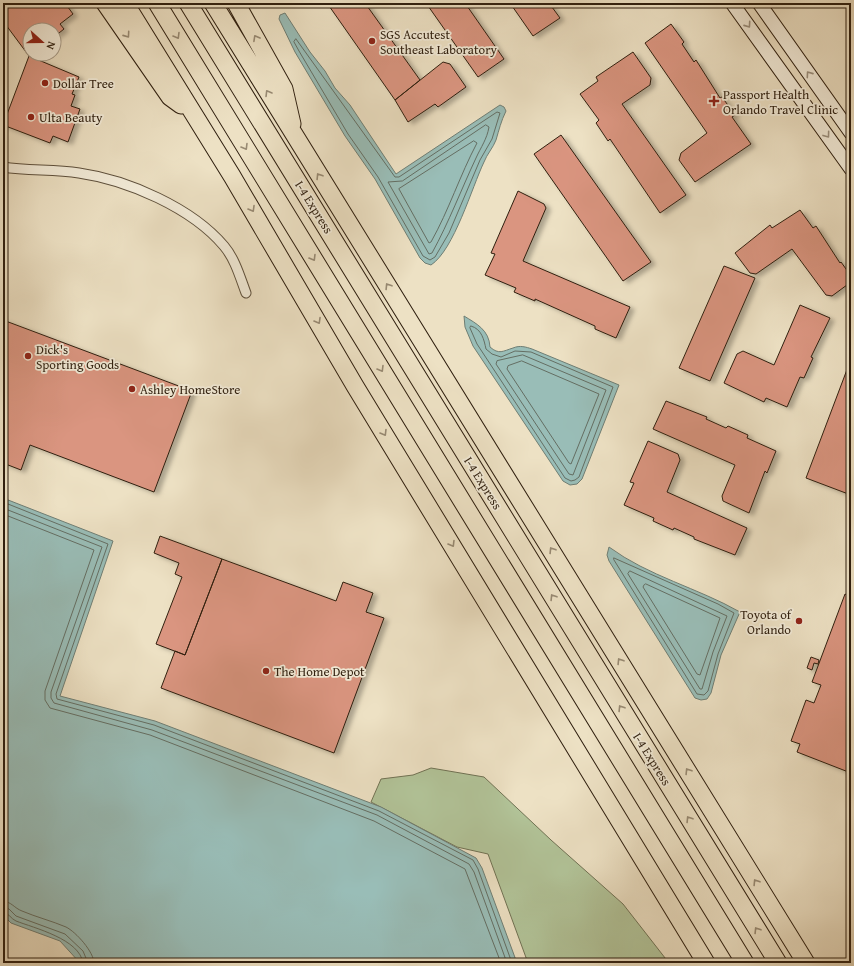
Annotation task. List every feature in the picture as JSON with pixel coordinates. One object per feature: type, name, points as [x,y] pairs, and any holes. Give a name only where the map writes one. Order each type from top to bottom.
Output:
[{"type":"highway","points":[[105,3],[170,97],[196,116]]},
{"type":"highway","points":[[125,3],[196,116],[355,386],[706,963]]},
{"type":"highway","name":"I-4 Express","points":[[157,3],[745,963]]},
{"type":"highway","name":"I-4 Express","points":[[188,3],[778,963]]},
{"type":"highway","points":[[213,3],[806,963]]},
{"type":"highway","points":[[236,3],[284,89],[295,138]]},
{"type":"street","points":[[732,3],[851,169]]},
{"type":"street","points":[[759,3],[851,133]]},
{"type":"street","points":[[763,46],[782,34]]},
{"type":"street","points":[[3,167],[79,173],[108,179],[140,189],[199,223],[224,246],[236,268],[246,293]]},
{"type":"green space","points":[[431,768],[484,777],[551,840],[623,904],[669,963],[528,963],[488,854],[457,847],[371,802],[381,779],[413,775]]},
{"type":"water","points":[[285,13],[310,52],[325,71],[335,88],[350,105],[396,174],[500,105],[504,107],[506,111],[496,140],[485,159],[462,217],[447,246],[431,265],[425,263],[420,258],[375,179],[345,136],[295,52],[279,19],[280,15]]},
{"type":"water","points":[[464,316],[482,328],[487,336],[490,347],[496,351],[501,352],[518,347],[532,349],[619,385],[582,479],[577,484],[570,485],[563,481],[473,346],[465,327]]},
{"type":"water","points":[[3,498],[113,541],[60,696],[155,721],[381,807],[476,858],[482,868],[517,963],[80,963],[60,941],[11,923],[3,915]]},
{"type":"water","points":[[609,547],[640,566],[740,612],[721,655],[711,693],[707,699],[701,700],[695,698],[609,561],[607,555]]},
{"type":"building","points":[[3,3],[65,3],[73,14],[62,22],[22,22],[22,47],[3,21]]},
{"type":"building","points":[[327,3],[365,3],[420,80],[395,100]]},
{"type":"building","points":[[426,3],[465,3],[504,59],[478,77]]},
{"type":"building","points":[[510,3],[549,3],[560,18],[533,36]]},
{"type":"building","points":[[671,24],[684,42],[682,44],[694,62],[696,60],[720,98],[722,97],[735,115],[732,117],[751,144],[695,182],[679,160],[681,153],[707,133],[645,43]]},
{"type":"building","points":[[633,52],[651,78],[650,85],[622,104],[686,195],[660,213],[610,139],[608,141],[596,123],[599,120],[580,94],[598,81],[596,77]]},
{"type":"building","points":[[27,62],[43,62],[79,77],[72,94],[75,95],[71,106],[80,109],[68,142],[53,136],[50,143],[3,125]]},
{"type":"building","points":[[443,62],[450,64],[466,87],[438,107],[435,104],[408,122],[395,100]]},
{"type":"building","points":[[561,135],[651,262],[623,281],[534,154]]},
{"type":"building","points":[[518,191],[544,204],[546,208],[523,261],[630,307],[616,338],[595,329],[595,326],[535,299],[535,301],[514,292],[516,288],[485,275],[495,254],[491,253]]},
{"type":"building","points":[[800,210],[813,228],[816,226],[840,263],[841,262],[851,276],[851,282],[832,296],[826,295],[792,249],[756,274],[750,273],[735,253],[770,225],[772,228]]},
{"type":"building","points":[[724,266],[755,278],[710,381],[679,368]]},
{"type":"building","points":[[800,305],[830,318],[811,357],[813,358],[804,378],[800,377],[787,407],[766,398],[764,402],[724,383],[737,354],[743,351],[774,365]]},
{"type":"building","points":[[3,320],[192,391],[154,492],[30,445],[21,470],[3,463]]},
{"type":"building","points":[[851,359],[851,495],[806,478]]},
{"type":"building","points":[[666,401],[707,417],[706,419],[726,428],[728,426],[748,435],[747,438],[776,451],[767,473],[765,471],[749,513],[723,501],[722,496],[735,465],[653,429]]},
{"type":"building","points":[[648,441],[678,454],[680,460],[667,492],[747,528],[735,555],[694,539],[694,537],[674,528],[673,530],[653,521],[654,518],[624,505],[634,483],[630,482]]},
{"type":"building","points":[[160,536],[222,559],[185,655],[156,644],[182,577],[175,574],[179,563],[154,553]]},
{"type":"building","name":"The Home Depot","points":[[222,559],[336,601],[343,582],[373,593],[366,612],[384,618],[334,753],[161,688],[175,651],[185,655]]},
{"type":"building","points":[[845,594],[851,597],[851,773],[797,752],[800,744],[791,741],[806,700],[814,703],[821,685],[812,682]]},
{"type":"building","points":[[811,657],[819,660],[818,664],[814,663],[812,670],[807,668]]},
{"type":"place","name":"SGS Accutest Southeast Laboratory","points":[[372,41]]},
{"type":"place","name":"Dollar Tree","points":[[45,83]]},
{"type":"place","name":"Passport Health Orlando Travel Clinic","points":[[714,101]]},
{"type":"place","name":"Ulta Beauty","points":[[31,117]]},
{"type":"place","name":"Dick's Sporting Goods","points":[[28,356]]},
{"type":"place","name":"Ashley HomeStore","points":[[132,389]]},
{"type":"place","name":"Toyota of Orlando","points":[[799,621]]},
{"type":"place","name":"The Home Depot","points":[[266,671]]}]
